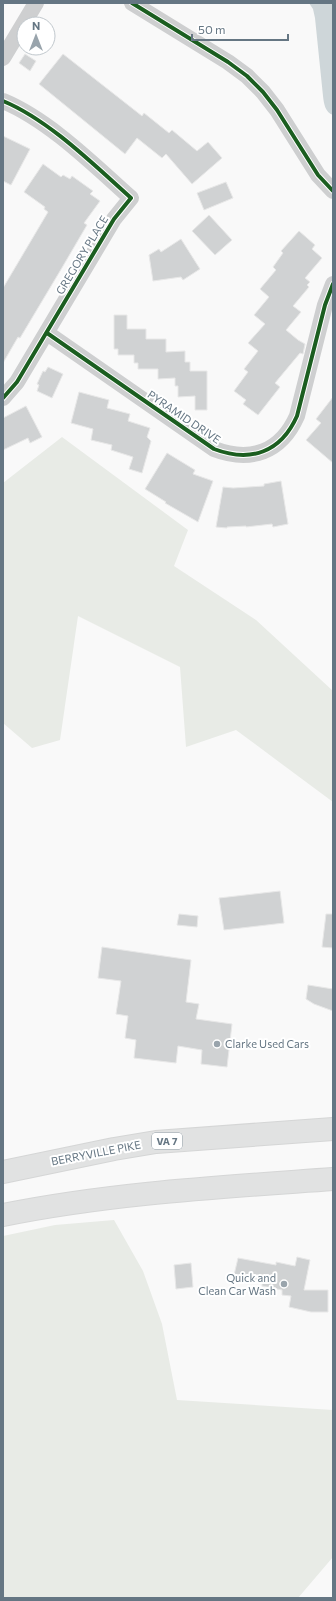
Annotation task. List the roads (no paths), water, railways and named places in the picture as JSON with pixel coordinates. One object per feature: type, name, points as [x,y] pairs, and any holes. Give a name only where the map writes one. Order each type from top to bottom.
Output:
[{"type":"highway","name":"BERRYVILLE PIKE","points":[[3,1172],[106,1150],[156,1142],[333,1129]]},
{"type":"highway","points":[[3,1215],[99,1198],[333,1179]]},
{"type":"street","points":[[3,58],[36,3]]},
{"type":"street","points":[[132,3],[228,62],[246,76],[263,92],[277,110],[318,175],[333,191]]},
{"type":"street","name":"GREGORY PLACE","points":[[3,101],[21,109],[52,131],[83,155],[131,198],[114,219],[17,382],[3,398]]},
{"type":"street","name":"PYRAMID DRIVE","points":[[47,333],[214,449],[236,455],[252,455],[265,451],[274,446],[283,439],[292,428],[297,416],[325,305],[333,284]]},
{"type":"place","name":"Clarke Used Cars","points":[[217,1044]]},
{"type":"place","name":"Quick and Clean Car Wash","points":[[284,1284]]}]
